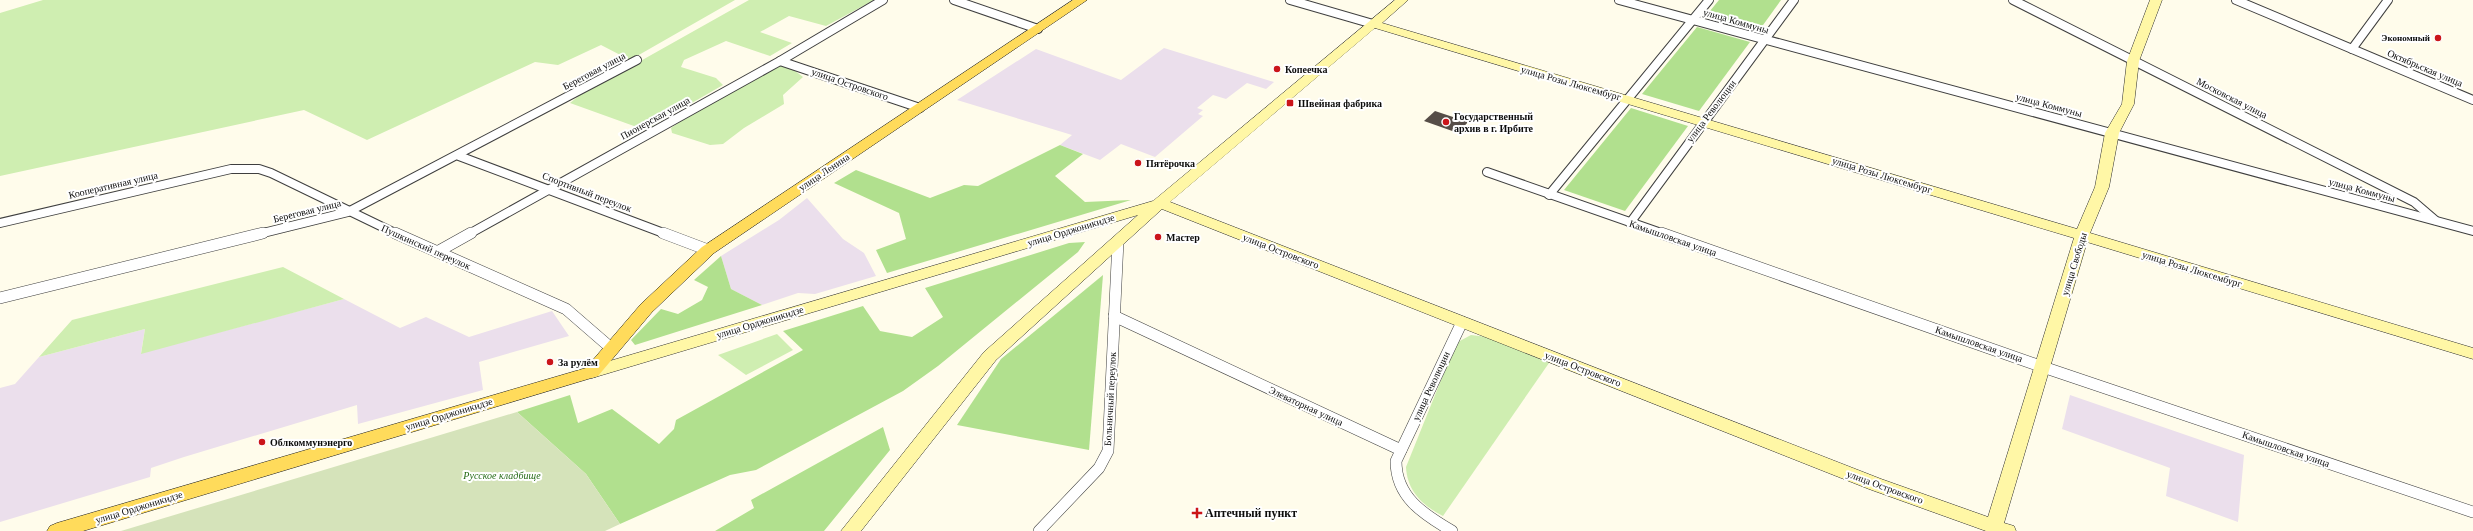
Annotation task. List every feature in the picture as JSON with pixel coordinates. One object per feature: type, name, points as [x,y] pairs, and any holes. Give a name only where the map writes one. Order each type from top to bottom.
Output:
[{"type":"main road","name":"улица Ленина","points":[[592,372],[643,312],[687,268],[708,250],[1081,0]]},
{"type":"main road","name":"улица Орджоникидзе","points":[[57,531],[592,372]]},
{"type":"street","name":"Пионерская улица","points":[[437,252],[780,61],[883,0]]},
{"type":"street","points":[[954,0],[1038,29]]},
{"type":"street","name":"улица Розы Люксембург","points":[[1290,0],[1703,121],[2473,354]]},
{"type":"street","name":"улица Орджоникидзе","points":[[592,372],[1160,204],[1402,0]]},
{"type":"street","name":"улица Коммуны","points":[[1619,0],[2473,231]]},
{"type":"street","points":[[1550,195],[1709,0]]},
{"type":"street","name":"улица Революции","points":[[1630,223],[1703,121],[1794,0]]},
{"type":"street","name":"Московская улица","points":[[2013,0],[2414,202],[2437,222]]},
{"type":"street","name":"улица Свободы","points":[[1998,529],[2043,367],[2082,236],[2102,187],[2112,133],[2128,104],[2133,61],[2156,0]]},
{"type":"street","name":"Октябрьская улица","points":[[2236,0],[2473,100]]},
{"type":"street","points":[[2352,49],[2388,0]]},
{"type":"street","name":"Береговая улица","points":[[0,298],[348,212],[459,156],[637,60]]},
{"type":"street","name":"улица Островского","points":[[780,61],[920,108]]},
{"type":"street","name":"Спортивный переулок","points":[[459,156],[708,250]]},
{"type":"street","name":"Пушкинский переулок","points":[[231,169],[259,169],[271,173],[348,212],[566,309],[611,348]]},
{"type":"street","name":"Кооперативная улица","points":[[0,223],[231,169]]},
{"type":"street","name":"Камышловская улица","points":[[1487,172],[2043,367],[2473,512]]},
{"type":"street","name":"улица Островского","points":[[1160,204],[1875,484],[1998,529]]},
{"type":"street","points":[[850,531],[990,356],[1160,204]]},
{"type":"street","name":"Больничный переулок","points":[[1039,531],[1099,468],[1108,451],[1118,241]]},
{"type":"street","name":"Элеваторная улица","points":[[1114,316],[1401,450]]},
{"type":"street","name":"улица Революции","points":[[1401,450],[1462,322]]},
{"type":"street","points":[[1401,450],[1396,460],[1395,473],[1398,486],[1418,509],[1452,531]]},
{"type":"shaded area","name":"Швейная фабрика","points":[[1164,48],[1274,82],[1266,89],[1247,83],[1226,99],[1213,95],[1197,108],[1203,110],[1198,114],[1203,116],[1155,157],[1121,144],[1100,160],[1060,145],[1072,135],[957,100],[1036,49],[1121,80]]},
{"type":"shaded area","points":[[807,198],[843,239],[864,253],[876,276],[815,294],[798,293],[762,305],[731,289],[721,256],[779,220]]},
{"type":"shaded area","points":[[344,299],[400,328],[426,317],[469,337],[552,311],[569,336],[479,362],[483,390],[358,424],[357,405],[184,457],[151,468],[150,477],[0,522],[0,388],[15,384],[39,357],[145,329],[141,353]]},
{"type":"shaded area","points":[[2070,395],[2244,455],[2238,522],[2166,496],[2170,468],[2062,429]]},
{"type":"green space","points":[[43,0],[735,0],[630,60],[601,45],[558,65],[535,62],[367,140],[304,110],[0,176],[0,13]]},
{"type":"green space","points":[[749,0],[874,0],[826,26],[789,16],[760,32],[792,43],[770,56],[726,41],[684,60],[681,67],[716,78],[723,85],[645,130],[570,103],[580,95]]},
{"type":"green space","points":[[1719,0],[1781,0],[1758,32],[1705,17]]},
{"type":"green space","points":[[1697,27],[1750,42],[1699,111],[1642,94]]},
{"type":"green space","points":[[782,65],[790,67],[803,77],[783,95],[784,104],[744,128],[723,144],[710,145],[672,133],[671,128],[688,116],[772,68]]},
{"type":"green space","points":[[1631,108],[1688,126],[1625,211],[1564,190]]},
{"type":"green space","points":[[1060,145],[1083,154],[1055,176],[1085,202],[1131,200],[887,273],[876,250],[906,239],[899,213],[834,183],[856,170],[930,198],[964,185],[978,186]]},
{"type":"green space","points":[[1085,242],[1078,252],[938,366],[903,391],[756,470],[730,475],[620,524],[586,474],[517,412],[570,395],[578,423],[612,409],[659,444],[674,429],[676,420],[803,350],[783,331],[863,306],[880,331],[912,337],[943,317],[925,288],[1069,243]]},
{"type":"green space","points":[[721,256],[731,289],[762,305],[635,345],[631,340],[661,309],[678,314],[702,300],[708,287],[694,280]]},
{"type":"green space","points":[[283,267],[344,299],[141,354],[145,329],[39,357],[72,320]]},
{"type":"green space","points":[[1103,275],[1089,450],[957,425],[1001,359]]},
{"type":"green space","points":[[777,334],[793,350],[746,375],[718,355]]},
{"type":"green space","points":[[1471,335],[1488,337],[1549,363],[1443,516],[1429,508],[1417,497],[1409,483],[1406,467],[1456,343]]},
{"type":"green space","name":"Русское кладбище","points":[[517,412],[586,474],[620,524],[605,531],[121,531]]},
{"type":"green space","points":[[883,427],[890,450],[824,531],[715,531],[754,508],[751,500]]},
{"type":"building","name":"Государственный архив в г. Ирбите","points":[[1435,111],[1468,122],[1458,133],[1424,121]]},
{"type":"place","name":"Экономный","points":[[2438,38]]},
{"type":"place","name":"Копеечка","points":[[1277,69]]},
{"type":"place","name":"Швейная фабрика","points":[[1290,103]]},
{"type":"place","name":"Государственный архив в г. Ирбите","points":[[1446,122]]},
{"type":"place","name":"Пятёрочка","points":[[1138,163]]},
{"type":"place","name":"Мастер","points":[[1158,237]]},
{"type":"place","name":"За рулём","points":[[550,362]]},
{"type":"place","name":"Облкоммунэнерго","points":[[262,442]]},
{"type":"place","name":"Аптечный пункт","points":[[1197,513]]}]
